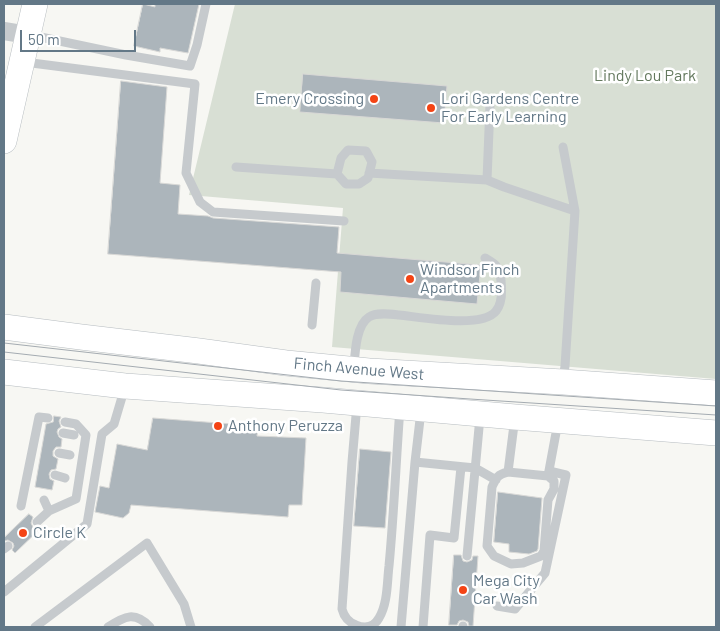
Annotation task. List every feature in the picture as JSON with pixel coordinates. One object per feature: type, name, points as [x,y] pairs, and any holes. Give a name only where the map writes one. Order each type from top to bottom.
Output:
[{"type":"main road","points":[[4,141],[22,62],[16,33],[35,4]]},
{"type":"main road","name":"Finch Avenue West","points":[[4,326],[353,370],[716,393]]},
{"type":"main road","points":[[4,372],[125,386],[716,433]]},
{"type":"lane","points":[[16,33],[190,66],[206,4]]},
{"type":"lane","points":[[22,62],[195,84],[186,172],[200,202],[213,212],[344,221]]},
{"type":"lane","points":[[487,180],[490,105]]},
{"type":"lane","points":[[563,147],[576,212],[563,382]]},
{"type":"lane","points":[[236,167],[337,174],[346,184],[359,184],[368,178],[372,162],[366,151],[348,150],[341,158],[337,174]]},
{"type":"lane","points":[[369,173],[487,180],[576,212]]},
{"type":"lane","points":[[353,370],[356,343],[362,325],[369,317],[379,314],[394,314],[467,321],[480,320],[497,311],[502,286],[500,271],[495,264],[485,258]]},
{"type":"lane","points":[[312,325],[316,283]]},
{"type":"lane","points":[[4,592],[87,524],[102,434],[114,424],[125,386]]},
{"type":"lane","points":[[357,403],[342,609],[344,615],[351,623],[368,627],[375,624],[380,617],[385,602],[392,536],[411,408]]},
{"type":"lane","points":[[401,627],[415,462],[411,408]]},
{"type":"lane","points":[[467,556],[480,414]]},
{"type":"lane","points":[[21,506],[33,471],[41,428],[39,417],[48,418]]},
{"type":"lane","points":[[508,472],[515,417]]},
{"type":"lane","points":[[497,606],[515,609],[546,574],[566,475],[549,473],[501,473],[492,488],[487,546],[494,556],[511,564],[523,563],[541,556],[544,552],[548,500],[554,489],[554,481],[549,473],[558,421]]},
{"type":"lane","points":[[37,522],[49,511],[76,499],[86,435],[76,424],[66,422]]},
{"type":"lane","points":[[63,433],[74,435]]},
{"type":"lane","points":[[59,453],[70,455]]},
{"type":"lane","points":[[415,462],[475,468],[496,480]]},
{"type":"lane","points":[[423,627],[430,535],[454,538],[461,467]]},
{"type":"lane","points":[[55,476],[66,478]]},
{"type":"lane","points":[[44,500],[49,511]]},
{"type":"lane","points":[[35,627],[147,543],[184,604],[190,627]]},
{"type":"lane","points":[[108,627],[119,620],[132,616],[144,620],[150,627]]},
{"type":"green space","name":"Lindy Lou Park","points":[[235,4],[716,4],[716,379],[332,347],[343,208],[189,195]]},
{"type":"building","points":[[143,4],[155,7],[155,4],[199,4],[188,53],[160,48],[160,52],[134,46]]},
{"type":"building","name":"Emery Crossing","points":[[303,74],[447,86],[444,123],[300,112]]},
{"type":"building","points":[[121,81],[167,87],[160,183],[180,185],[178,214],[339,227],[337,253],[481,265],[477,304],[340,292],[341,272],[108,254]]},
{"type":"building","points":[[54,416],[61,417],[59,421],[61,427],[57,432],[62,439],[61,447],[56,447],[53,451],[53,456],[58,459],[56,469],[51,470],[49,474],[50,479],[54,481],[52,490],[35,487],[46,424],[53,422]]},
{"type":"building","points":[[153,418],[258,426],[257,436],[306,438],[302,505],[289,505],[288,517],[131,505],[129,513],[123,518],[95,512],[100,486],[109,488],[117,444],[147,450]]},
{"type":"building","points":[[360,449],[391,452],[385,528],[354,526]]},
{"type":"building","points":[[498,492],[542,498],[537,551],[529,554],[509,552],[509,544],[494,542]]},
{"type":"building","name":"Circle K","points":[[29,514],[33,517],[31,523],[33,527],[42,527],[15,553],[12,550],[13,543],[8,540],[4,541],[4,538]]},
{"type":"building","name":"Mega City Car Wash","points":[[454,555],[461,555],[463,561],[467,562],[472,560],[473,556],[478,556],[473,626],[469,626],[468,622],[463,620],[459,621],[457,625],[449,625]]},
{"type":"tram line","points":[[4,343],[341,381],[716,406]]},
{"type":"tram line","points":[[4,352],[341,390],[716,415]]},
{"type":"place","name":"Emery Crossing","points":[[374,99]]},
{"type":"place","name":"Lori Gardens Centre For Early Learning","points":[[431,108]]},
{"type":"place","name":"Windsor Finch Apartments","points":[[410,279]]},
{"type":"place","name":"Anthony Peruzza","points":[[218,426]]},
{"type":"place","name":"Circle K","points":[[23,533]]},
{"type":"place","name":"Mega City Car Wash","points":[[463,590]]}]
